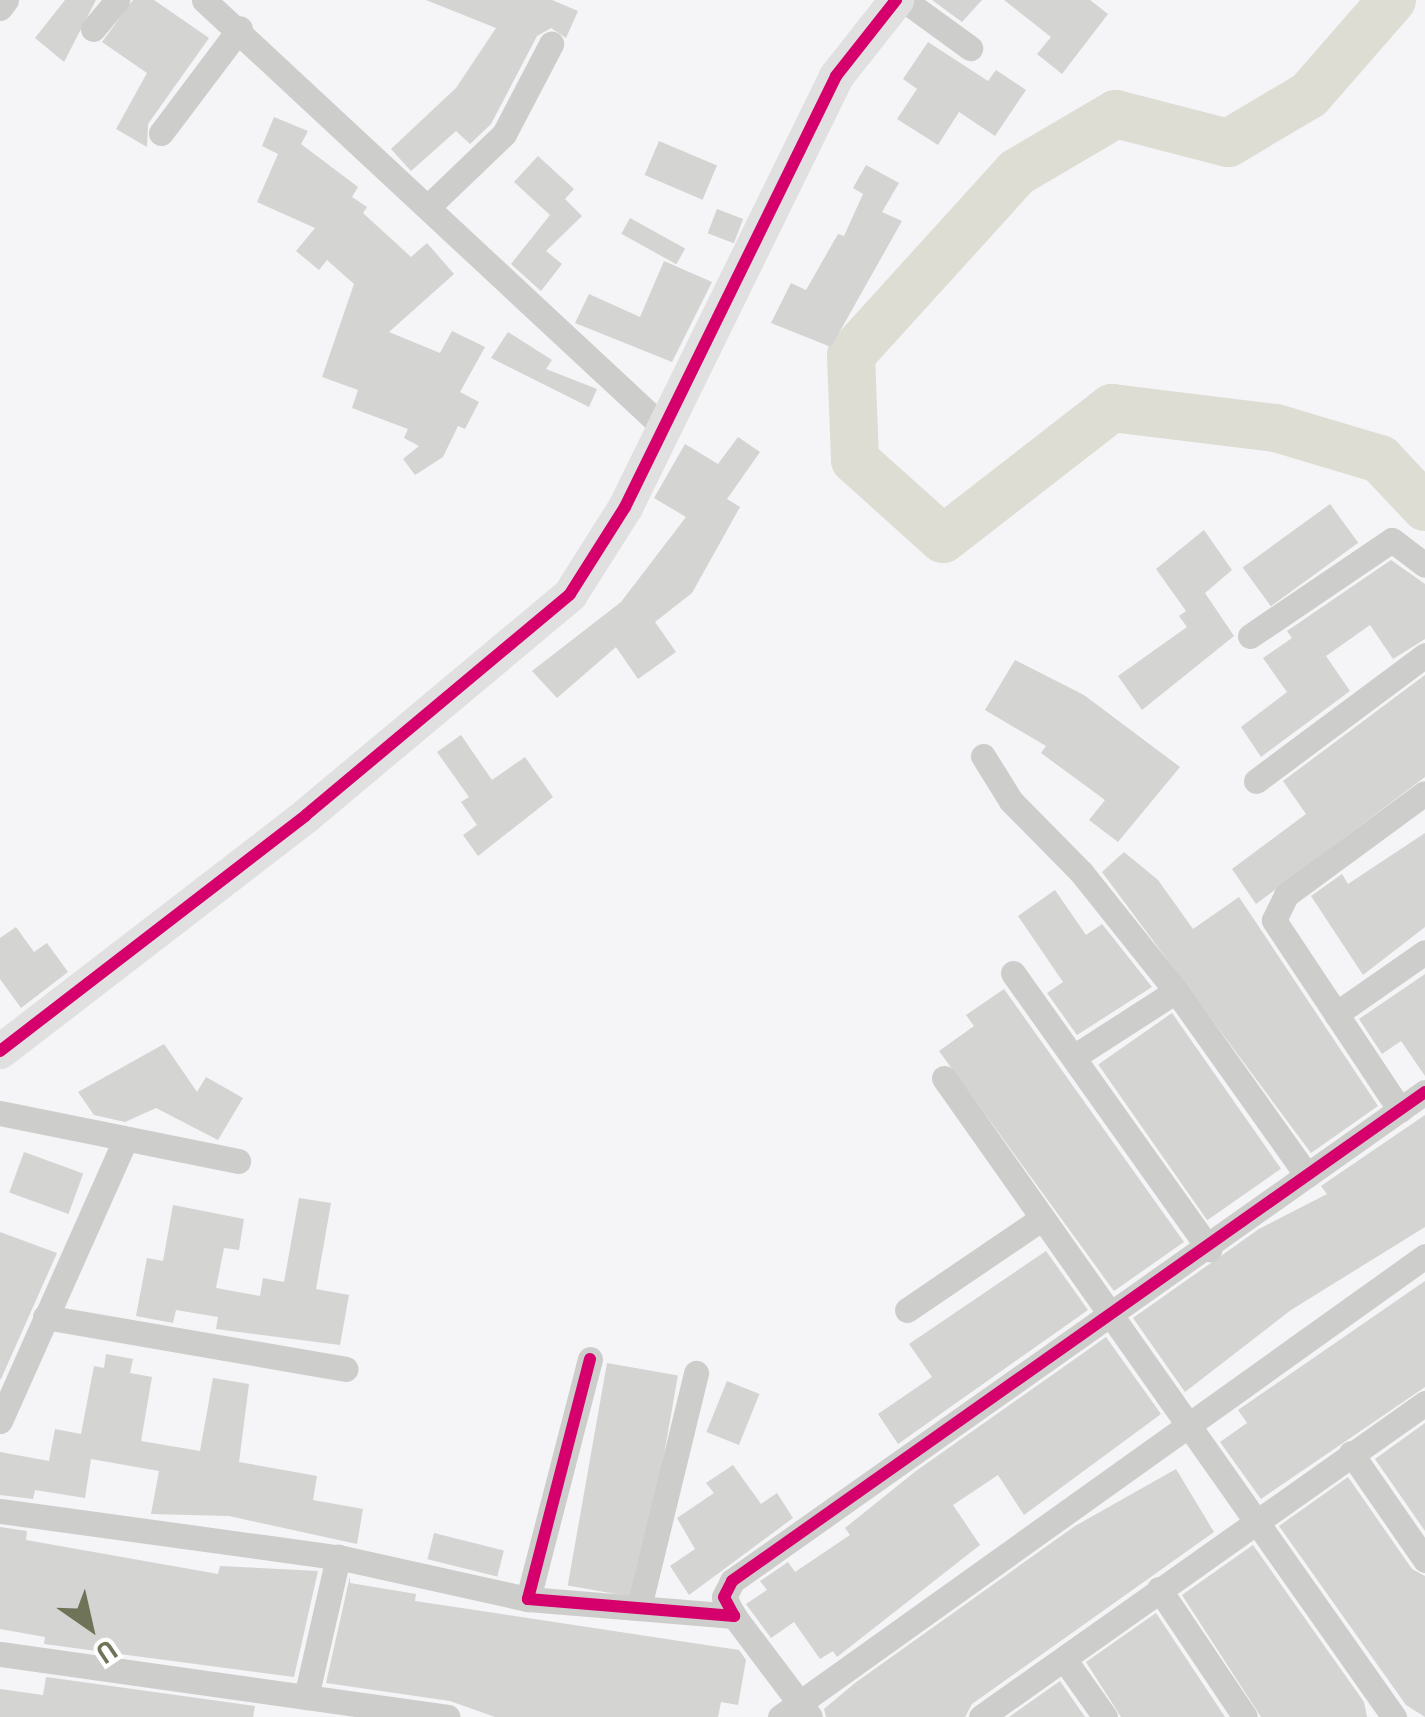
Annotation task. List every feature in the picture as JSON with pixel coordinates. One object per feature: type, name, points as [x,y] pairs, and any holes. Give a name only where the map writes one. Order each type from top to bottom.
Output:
[{"type":"street","points":[[0,8],[6,0]]},
{"type":"street","points":[[94,29],[116,0]]},
{"type":"street","points":[[204,0],[240,28],[431,204],[663,427]]},
{"type":"street","points":[[0,1052],[539,627],[594,562],[836,76],[896,0]]},
{"type":"street","points":[[904,0],[970,48]]},
{"type":"street","points":[[162,132],[240,28]]},
{"type":"street","points":[[431,204],[504,134],[550,44]]},
{"type":"street","points":[[1250,636],[1392,540],[1425,564]]},
{"type":"street","points":[[1256,781],[1425,655]]},
{"type":"street","points":[[984,756],[1011,801],[1081,872],[1176,991],[1307,1175]]},
{"type":"street","points":[[1400,1110],[1279,934],[1276,906],[1425,792]]},
{"type":"street","points":[[1336,1014],[1425,952]]},
{"type":"street","points":[[1013,973],[1209,1249]]},
{"type":"street","points":[[1075,1056],[1176,991]]},
{"type":"street","points":[[944,1078],[1107,1318],[1394,1717]]},
{"type":"street","points":[[1425,1092],[1209,1249],[732,1581],[724,1596],[734,1616],[797,1712],[1184,1425],[1425,1256]]},
{"type":"street","points":[[0,1113],[238,1161]]},
{"type":"street","points":[[0,1422],[125,1140]]},
{"type":"street","points":[[906,1310],[1041,1219]]},
{"type":"street","points":[[46,1317],[346,1369]]},
{"type":"street","points":[[528,1598],[590,1359]]},
{"type":"street","points":[[639,1608],[696,1373]]},
{"type":"street","points":[[981,1717],[1425,1403]]},
{"type":"street","points":[[1352,1453],[1425,1560]]},
{"type":"street","points":[[0,1511],[338,1558],[528,1598],[734,1616]]},
{"type":"street","points":[[306,1697],[338,1558]]},
{"type":"street","points":[[1159,1590],[1245,1717]]},
{"type":"street","points":[[0,1654],[448,1717]]},
{"type":"street","points":[[1064,1660],[1104,1717]]},
{"type":"building","points":[[65,0],[96,0],[64,62],[35,38]]},
{"type":"building","points":[[133,0],[154,0],[209,38],[148,124],[147,147],[116,129],[147,73],[102,42]]},
{"type":"building","points":[[426,0],[552,0],[578,11],[566,38],[551,28],[537,36],[491,124],[470,144],[456,131],[411,171],[391,149],[456,88],[496,28]]},
{"type":"building","points":[[932,0],[982,0],[962,22]]},
{"type":"building","points":[[1004,0],[1090,0],[1108,14],[1062,74],[1037,54],[1051,37]]},
{"type":"building","points":[[928,42],[988,81],[996,70],[1026,90],[995,136],[959,112],[938,145],[897,119],[917,89],[903,79]]},
{"type":"building","points":[[274,117],[308,131],[301,144],[358,187],[352,197],[367,207],[363,213],[411,257],[427,243],[454,274],[389,332],[440,353],[452,331],[485,347],[460,392],[479,402],[465,429],[458,426],[443,457],[415,475],[403,459],[419,446],[404,438],[408,429],[352,408],[358,390],[322,377],[354,284],[327,260],[319,270],[296,251],[315,228],[257,202],[278,154],[262,146]]},
{"type":"building","points":[[659,141],[717,166],[703,200],[645,175]]},
{"type":"building","points":[[538,156],[574,189],[565,199],[582,216],[546,251],[562,264],[541,291],[511,264],[550,215],[514,182]]},
{"type":"building","points":[[866,165],[899,183],[882,212],[902,221],[831,347],[771,323],[791,283],[806,290],[838,234],[844,236],[863,194],[853,188]]},
{"type":"building","points":[[717,209],[743,219],[734,243],[708,233]]},
{"type":"building","points":[[630,218],[685,249],[676,264],[621,234]]},
{"type":"building","points":[[664,261],[712,282],[672,362],[575,323],[589,294],[640,317]]},
{"type":"building","points":[[508,332],[552,360],[546,369],[597,389],[589,407],[491,358]]},
{"type":"building","points":[[738,437],[760,452],[727,499],[740,507],[692,593],[655,622],[676,652],[638,679],[616,647],[557,698],[532,671],[621,602],[686,517],[654,498],[685,444],[718,464]]},
{"type":"building","points":[[1330,504],[1358,543],[1271,606],[1243,567]]},
{"type":"building","points":[[1204,530],[1232,570],[1205,593],[1234,636],[1142,710],[1118,676],[1187,627],[1179,616],[1186,611],[1156,569]]},
{"type":"building","points":[[1391,560],[1425,584],[1425,639],[1393,659],[1370,625],[1326,656],[1350,691],[1261,757],[1241,727],[1287,692],[1263,658],[1292,638],[1287,631]]},
{"type":"building","points":[[1015,660],[1084,695],[1180,767],[1118,842],[1089,820],[1105,800],[1041,753],[1046,746],[985,710]]},
{"type":"building","points":[[1425,675],[1425,777],[1256,904],[1232,869],[1306,814],[1283,781]]},
{"type":"building","points":[[461,735],[492,780],[525,757],[553,797],[478,856],[463,835],[477,825],[461,802],[469,797],[437,752]]},
{"type":"building","points":[[1425,833],[1425,927],[1363,975],[1311,896],[1342,874],[1348,884]]},
{"type":"building","points":[[1124,852],[1158,880],[1193,929],[1239,897],[1378,1106],[1311,1153],[1102,872]]},
{"type":"building","points":[[1055,890],[1086,935],[1102,924],[1152,987],[1077,1035],[1047,993],[1063,982],[1018,916]]},
{"type":"building","points":[[16,927],[34,952],[47,943],[68,972],[21,1008],[0,979],[0,938]]},
{"type":"building","points":[[1425,974],[1425,1076],[1401,1041],[1382,1054],[1359,1019]]},
{"type":"building","points":[[1004,989],[1184,1242],[1114,1291],[939,1051],[974,1026],[966,1015]]},
{"type":"building","points":[[1172,1013],[1281,1169],[1207,1220],[1098,1065]]},
{"type":"building","points":[[164,1044],[197,1092],[206,1077],[243,1098],[218,1140],[156,1108],[125,1122],[94,1115],[78,1092]]},
{"type":"building","points":[[1425,1115],[1425,1227],[1291,1310],[1185,1392],[1133,1318],[1259,1229],[1327,1194],[1321,1186]]},
{"type":"building","points":[[24,1152],[83,1174],[68,1214],[9,1192]]},
{"type":"building","points":[[299,1198],[331,1203],[316,1289],[349,1295],[340,1345],[216,1329],[218,1317],[176,1310],[173,1323],[136,1316],[147,1258],[163,1261],[173,1205],[244,1219],[239,1250],[224,1248],[216,1288],[260,1296],[263,1278],[284,1282]]},
{"type":"building","points":[[0,1232],[57,1253],[1,1379],[0,1379]]},
{"type":"building","points":[[1046,1251],[1088,1310],[898,1444],[878,1414],[932,1377],[909,1344]]},
{"type":"building","points":[[1425,1281],[1425,1387],[1261,1499],[1220,1442],[1247,1423],[1238,1410]]},
{"type":"building","points":[[1106,1337],[1161,1414],[1024,1515],[998,1475],[953,1505],[980,1545],[837,1657],[833,1651],[820,1659],[794,1622],[771,1638],[746,1604],[767,1590],[760,1581],[788,1562],[795,1572],[850,1535],[845,1528],[916,1471]]},
{"type":"building","points":[[106,1354],[133,1359],[130,1373],[152,1377],[141,1441],[200,1451],[213,1378],[249,1384],[239,1462],[317,1476],[313,1500],[363,1509],[357,1544],[229,1516],[151,1514],[159,1471],[91,1459],[85,1498],[35,1490],[33,1499],[0,1495],[0,1452],[49,1461],[55,1429],[81,1434],[94,1366],[104,1368]]},
{"type":"building","points":[[607,1363],[678,1376],[639,1598],[568,1586]]},
{"type":"building","points":[[727,1381],[759,1394],[739,1445],[706,1432]]},
{"type":"building","points":[[1425,1423],[1425,1531],[1375,1459]]},
{"type":"building","points":[[733,1465],[761,1504],[777,1493],[793,1518],[689,1595],[670,1566],[695,1549],[677,1518],[714,1493],[706,1483]]},
{"type":"building","points":[[1176,1469],[1214,1532],[972,1704],[965,1717],[826,1717],[824,1709],[855,1683],[1075,1526]]},
{"type":"building","points":[[1348,1477],[1412,1569],[1425,1576],[1425,1717],[1406,1705],[1279,1526]]},
{"type":"building","points":[[0,1527],[27,1531],[26,1540],[218,1574],[220,1566],[318,1571],[294,1677],[44,1644],[45,1637],[0,1629]]},
{"type":"building","points":[[434,1533],[504,1550],[497,1577],[427,1559]]},
{"type":"building","points":[[1253,1545],[1364,1702],[1367,1717],[1261,1717],[1182,1595]]},
{"type":"building","points":[[350,1576],[350,1583],[416,1594],[415,1601],[739,1650],[746,1660],[738,1705],[721,1702],[718,1717],[495,1717],[450,1701],[326,1683]]},
{"type":"building","points":[[1156,1613],[1225,1717],[1121,1717],[1086,1662]]},
{"type":"building","points":[[46,1677],[255,1706],[253,1717],[0,1717],[0,1689],[43,1695]]},
{"type":"building","points":[[1060,1681],[1085,1717],[1009,1717]]},
{"type":"waterway","points":[[1392,0],[1309,95],[1228,143],[1116,114],[1017,172],[851,355],[855,460],[943,539],[1112,408],[1276,428],[1380,459],[1425,507]]},
{"type":"cycle path","points":[[0,1051],[306,815],[570,594],[625,507],[836,76],[896,0]]},
{"type":"cycle path","points":[[590,1359],[528,1599],[734,1616],[724,1597],[732,1581],[1425,1092]]}]
